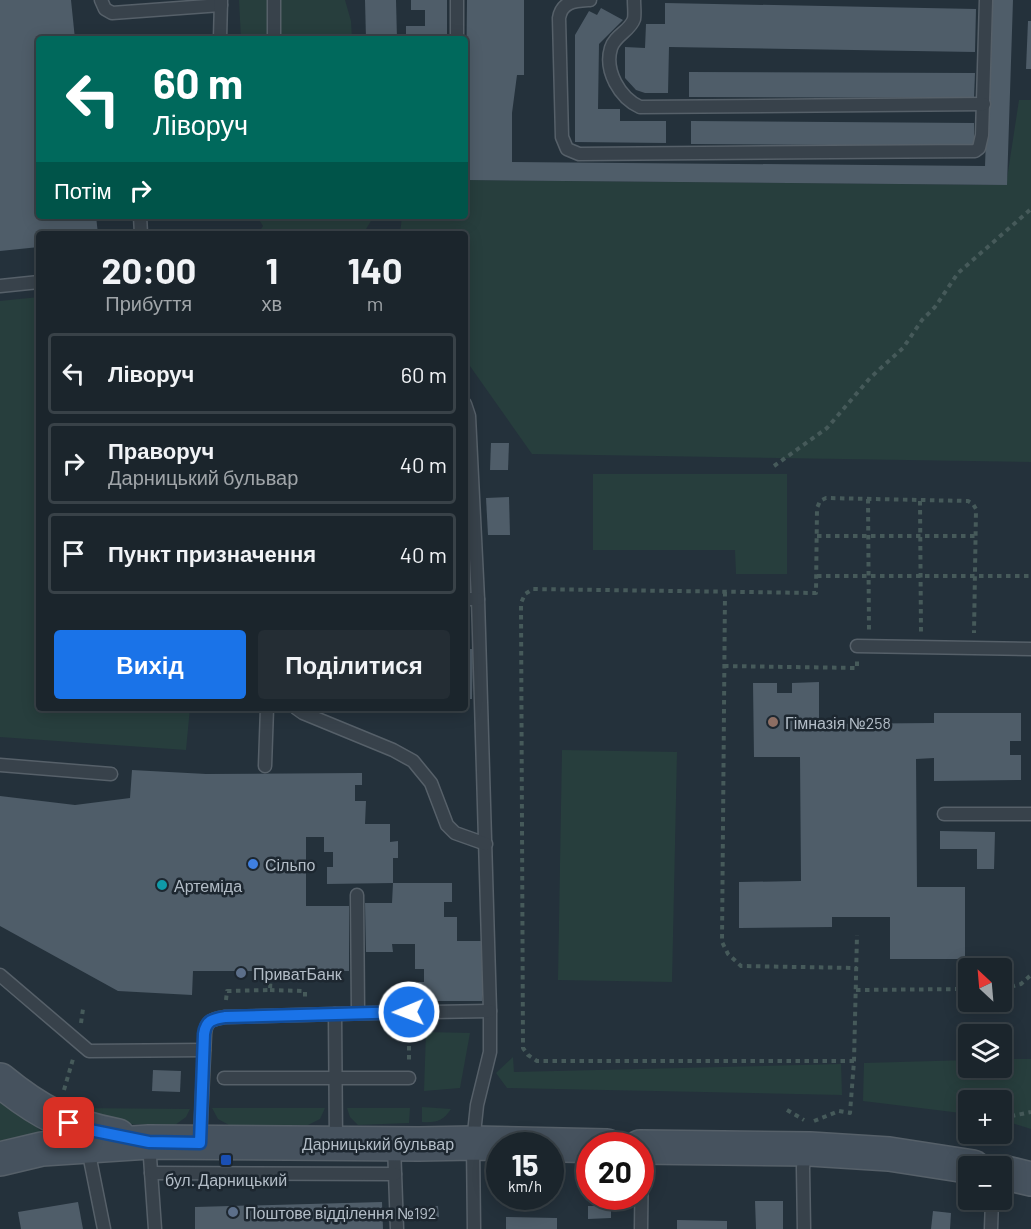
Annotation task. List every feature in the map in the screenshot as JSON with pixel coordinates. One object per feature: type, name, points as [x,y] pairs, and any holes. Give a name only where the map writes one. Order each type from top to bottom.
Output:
[{"type":"street","name":"Дарницький бульвар","points":[[0,1080],[53,1117],[150,1158]]},
{"type":"street","name":"Дарницький бульвар","points":[[0,1159],[42,1149],[88,1148],[150,1158],[200,1143],[336,1143],[394,1159],[472,1143],[576,1145]]},
{"type":"street","points":[[654,1147],[805,1149],[889,1154],[958,1165]]},
{"type":"street","points":[[1012,1174],[1031,1179]]},
{"type":"lane","points":[[101,0],[105,9],[112,13],[221,2],[220,36]]},
{"type":"lane","points":[[274,0],[274,36]]},
{"type":"lane","points":[[457,0],[457,36]]},
{"type":"lane","points":[[590,0],[569,2],[564,6],[559,18],[562,137],[563,144],[572,152],[969,153],[979,148],[981,142],[986,0]]},
{"type":"lane","points":[[634,0],[634,20],[618,36],[611,47],[610,60],[613,78],[621,92],[630,102],[640,107],[984,104]]},
{"type":"lane","points":[[0,286],[36,282]]},
{"type":"lane","points":[[468,418],[478,599],[490,1011],[490,1052],[477,1105],[472,1143],[474,1229]]},
{"type":"lane","points":[[468,599],[478,599]]},
{"type":"lane","points":[[863,646],[1031,649]]},
{"type":"lane","points":[[266,765],[267,711]]},
{"type":"lane","points":[[300,711],[413,760],[431,783],[447,825],[455,833],[486,844]]},
{"type":"lane","points":[[0,765],[111,774]]},
{"type":"lane","points":[[944,814],[1031,814]]},
{"type":"lane","points":[[357,895],[358,1013]]},
{"type":"lane","points":[[0,975],[88,1051],[204,1050]]},
{"type":"lane","points":[[432,1012],[490,1011]]},
{"type":"lane","points":[[200,1143],[205,1026],[211,1019],[409,1012]]},
{"type":"lane","points":[[335,1014],[336,1143]]},
{"type":"lane","points":[[224,1078],[410,1078]]},
{"type":"lane","points":[[88,1148],[104,1229]]},
{"type":"lane","points":[[804,1229],[805,1149]]},
{"type":"lane","points":[[155,1229],[150,1158],[394,1159],[397,1229]]},
{"type":"lane","points":[[641,1210],[641,1229]]},
{"type":"lane","points":[[991,1229],[992,1210]]},
{"type":"path","points":[[774,466],[827,428],[870,378],[903,348],[922,320],[936,307],[958,273],[1031,209]]},
{"type":"path","points":[[854,1061],[537,1060],[528,1055],[523,1048],[521,603],[525,594],[533,589],[816,593],[817,508],[820,501],[826,498],[968,501],[976,509],[974,648]]},
{"type":"path","points":[[724,666],[857,668],[863,646],[869,576],[868,499]]},
{"type":"path","points":[[920,501],[921,648]]},
{"type":"path","points":[[817,537],[976,536]]},
{"type":"path","points":[[816,576],[1031,576]]},
{"type":"path","points":[[725,592],[722,942],[728,954],[741,966],[856,968]]},
{"type":"path","points":[[787,1110],[808,1123],[839,1111],[850,1113],[854,1061],[857,935]]},
{"type":"path","points":[[270,990],[271,971]]},
{"type":"path","points":[[1012,986],[1021,984],[1031,975]]},
{"type":"path","points":[[856,990],[958,989]]},
{"type":"path","points":[[227,991],[305,991]]},
{"type":"path","points":[[409,1012],[410,1078]]},
{"type":"path","points":[[64,1090],[78,1042]]},
{"type":"path","points":[[1012,1116],[1031,1112]]},
{"type":"green space","points":[[239,0],[345,0],[351,21],[352,36],[241,36]]},
{"type":"green space","points":[[1019,100],[1031,100],[1031,462],[532,454],[468,363],[468,231],[400,231],[402,219],[468,219],[468,180],[1006,185]]},
{"type":"green space","points":[[259,219],[372,219],[365,231],[260,231],[263,226]]},
{"type":"green space","points":[[36,297],[36,711],[190,711],[186,750],[0,737],[0,301]]},
{"type":"green space","points":[[593,474],[787,474],[787,574],[736,574],[735,550],[593,550]]},
{"type":"green space","points":[[562,750],[677,752],[672,982],[558,980]]},
{"type":"green space","points":[[426,1032],[470,1033],[460,1088],[424,1091]]},
{"type":"green space","points":[[513,1057],[514,1072],[841,1064],[842,1095],[507,1088],[496,1073]]},
{"type":"green space","points":[[1012,1059],[1031,1059],[1031,1129],[1012,1123],[1012,1090],[958,1090],[958,1113],[863,1101],[864,1063],[958,1060],[958,1078],[1012,1078]]},
{"type":"green space","points":[[0,1096],[40,1130],[40,1133],[9,1140],[0,1145]]},
{"type":"green space","points":[[422,1107],[451,1109],[439,1120],[422,1122]]},
{"type":"green space","points":[[76,1108],[190,1109],[186,1117],[175,1125],[107,1124]]},
{"type":"green space","points":[[212,1108],[325,1108],[320,1119],[308,1125],[229,1125],[218,1119]]},
{"type":"green space","points":[[347,1108],[410,1108],[409,1123],[358,1125],[350,1117]]},
{"type":"building","points":[[0,0],[71,0],[75,36],[36,36],[36,219],[96,219],[98,231],[36,231],[36,247],[0,251]]},
{"type":"building","points":[[365,0],[396,0],[397,36],[366,36]]},
{"type":"building","points":[[411,0],[447,0],[447,36],[406,36],[406,26],[425,26],[425,10],[411,10]]},
{"type":"building","points":[[467,0],[524,0],[524,75],[517,75],[512,113],[512,162],[985,166],[991,0],[1013,0],[1007,185],[468,180]]},
{"type":"building","points":[[665,3],[976,9],[975,52],[669,47],[668,93],[645,93],[636,90],[625,78],[625,47],[645,48],[646,24],[665,24]]},
{"type":"building","points":[[601,8],[623,20],[599,44],[598,109],[620,109],[620,121],[666,121],[666,143],[575,142],[575,35],[589,11],[597,15]]},
{"type":"building","points":[[1028,21],[1031,21],[1031,69],[1026,69]]},
{"type":"building","points":[[689,72],[975,73],[974,98],[689,97]]},
{"type":"building","points":[[691,121],[974,123],[974,146],[691,144]]},
{"type":"building","points":[[491,443],[509,443],[508,470],[490,470]]},
{"type":"building","points":[[509,497],[510,535],[488,535],[486,498]]},
{"type":"building","points":[[468,649],[473,649],[472,699],[468,699]]},
{"type":"building","points":[[819,682],[819,724],[934,723],[934,713],[1021,713],[1021,741],[1010,741],[1010,755],[1021,755],[1021,780],[934,781],[934,758],[916,759],[917,887],[965,887],[965,958],[890,959],[890,917],[832,917],[832,927],[739,928],[739,882],[801,881],[800,757],[754,757],[753,683],[777,683],[777,693],[792,693],[792,683]]},
{"type":"building","points":[[132,770],[206,774],[362,773],[362,785],[355,785],[355,801],[366,801],[365,824],[390,824],[390,842],[398,841],[398,858],[393,858],[393,883],[327,884],[327,867],[333,867],[333,852],[324,852],[324,837],[306,837],[306,906],[349,906],[349,971],[193,971],[192,995],[118,991],[0,926],[0,796],[75,805],[130,798]]},
{"type":"building","points":[[940,831],[995,832],[994,869],[977,869],[977,849],[940,849]]},
{"type":"building","points":[[393,883],[452,883],[452,902],[444,902],[444,917],[457,917],[457,941],[487,941],[487,973],[482,973],[482,1001],[417,1001],[417,982],[424,982],[424,969],[415,969],[415,944],[392,944],[393,952],[366,952],[365,903],[392,903]]},
{"type":"building","points":[[153,1070],[181,1071],[180,1092],[152,1091]]},
{"type":"building","points":[[755,1201],[783,1201],[783,1229],[756,1229]]},
{"type":"building","points":[[78,1202],[83,1229],[21,1229],[18,1212]]},
{"type":"building","points":[[382,1202],[383,1229],[195,1229],[195,1207]]},
{"type":"building","points":[[438,1206],[439,1217],[421,1219],[420,1208]]},
{"type":"building","points":[[588,1210],[611,1210],[611,1218],[588,1219]]},
{"type":"building","points":[[933,1211],[951,1213],[950,1229],[931,1229]]},
{"type":"building","points":[[506,1217],[557,1218],[557,1229],[506,1229]]},
{"type":"building","points":[[677,1220],[727,1221],[727,1229],[677,1229]]},
{"type":"place","name":"Гімназія №258","points":[[773,722]]},
{"type":"place","name":"Сільпо","points":[[253,864]]},
{"type":"place","name":"Артеміда","points":[[162,885]]},
{"type":"place","name":"ПриватБанк","points":[[241,973]]},
{"type":"place","name":"бул. Дарницький","points":[[226,1160]]},
{"type":"place","name":"Поштове відділення №192","points":[[233,1212]]},
{"type":"route","points":[[69,1123],[85,1129],[149,1142],[200,1143],[204,1034],[205,1026],[211,1019],[409,1012]]}]
